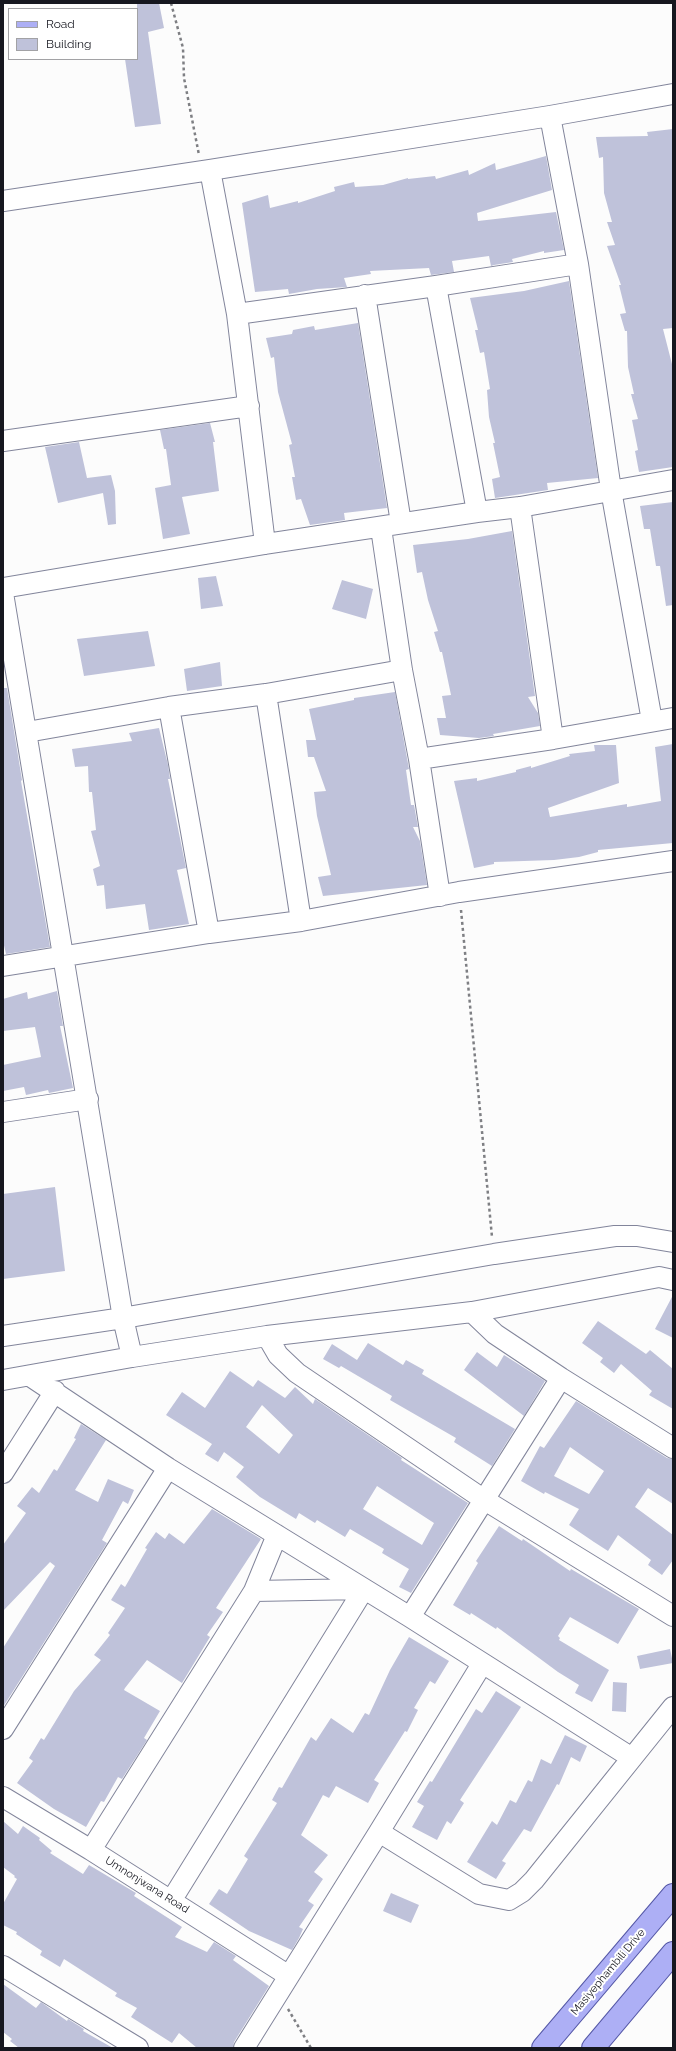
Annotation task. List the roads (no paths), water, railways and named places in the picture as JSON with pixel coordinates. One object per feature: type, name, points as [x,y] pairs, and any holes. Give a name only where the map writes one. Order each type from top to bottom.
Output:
[{"type":"main road","name":"Masiyephambili Drive","points":[[543,2048],[673,1895]]},
{"type":"main road","points":[[593,2048],[673,1953]]},
{"type":"street","points":[[3,201],[206,171],[550,116],[673,94]]},
{"type":"street","points":[[550,116],[578,264],[611,490],[652,722]]},
{"type":"street","points":[[206,171],[237,314],[265,544]]},
{"type":"street","points":[[237,314],[578,264]]},
{"type":"street","points":[[436,286],[477,512]]},
{"type":"street","points":[[365,295],[401,523]]},
{"type":"street","points":[[3,441],[249,406]]},
{"type":"street","points":[[3,588],[265,544],[381,528],[401,523],[520,507],[673,480]]},
{"type":"street","points":[[520,507],[553,739]]},
{"type":"street","points":[[381,528],[402,670],[419,759],[440,896]]},
{"type":"street","points":[[3,593],[88,1099],[123,1318],[132,1356]]},
{"type":"street","points":[[27,732],[169,707],[266,694],[402,670]]},
{"type":"street","points":[[266,694],[301,921]]},
{"type":"street","points":[[169,707],[209,932]]},
{"type":"street","points":[[419,759],[553,739],[673,718]]},
{"type":"street","points":[[3,966],[209,932],[301,921],[459,892],[673,861]]},
{"type":"street","points":[[3,1112],[88,1099]]},
{"type":"street","points":[[3,1336],[123,1318],[494,1254],[614,1236],[637,1236],[673,1242]]},
{"type":"street","points":[[3,1380],[132,1356],[267,1336],[472,1312],[659,1277],[673,1280]]},
{"type":"street","points":[[472,1312],[495,1334],[561,1378],[673,1448]]},
{"type":"street","points":[[267,1336],[278,1355],[297,1373],[483,1499],[673,1616]]},
{"type":"street","points":[[30,1376],[55,1391],[168,1468],[410,1617],[632,1758]]},
{"type":"street","points":[[410,1617],[483,1499],[561,1378]]},
{"type":"street","points":[[3,1473],[55,1391]]},
{"type":"street","points":[[3,1729],[168,1468]]},
{"type":"street","points":[[91,1850],[254,1591],[277,1535]]},
{"type":"street","points":[[254,1591],[364,1589]]},
{"type":"street","points":[[171,1901],[364,1589]]},
{"type":"street","points":[[244,2048],[482,1664]]},
{"type":"street","points":[[379,1832],[479,1894],[509,1900],[534,1880],[673,1708]]},
{"type":"street","name":"Umnonjwana Road","points":[[3,1797],[91,1850],[171,1901],[284,1983]]},
{"type":"street","points":[[3,1966],[138,2048]]}]
